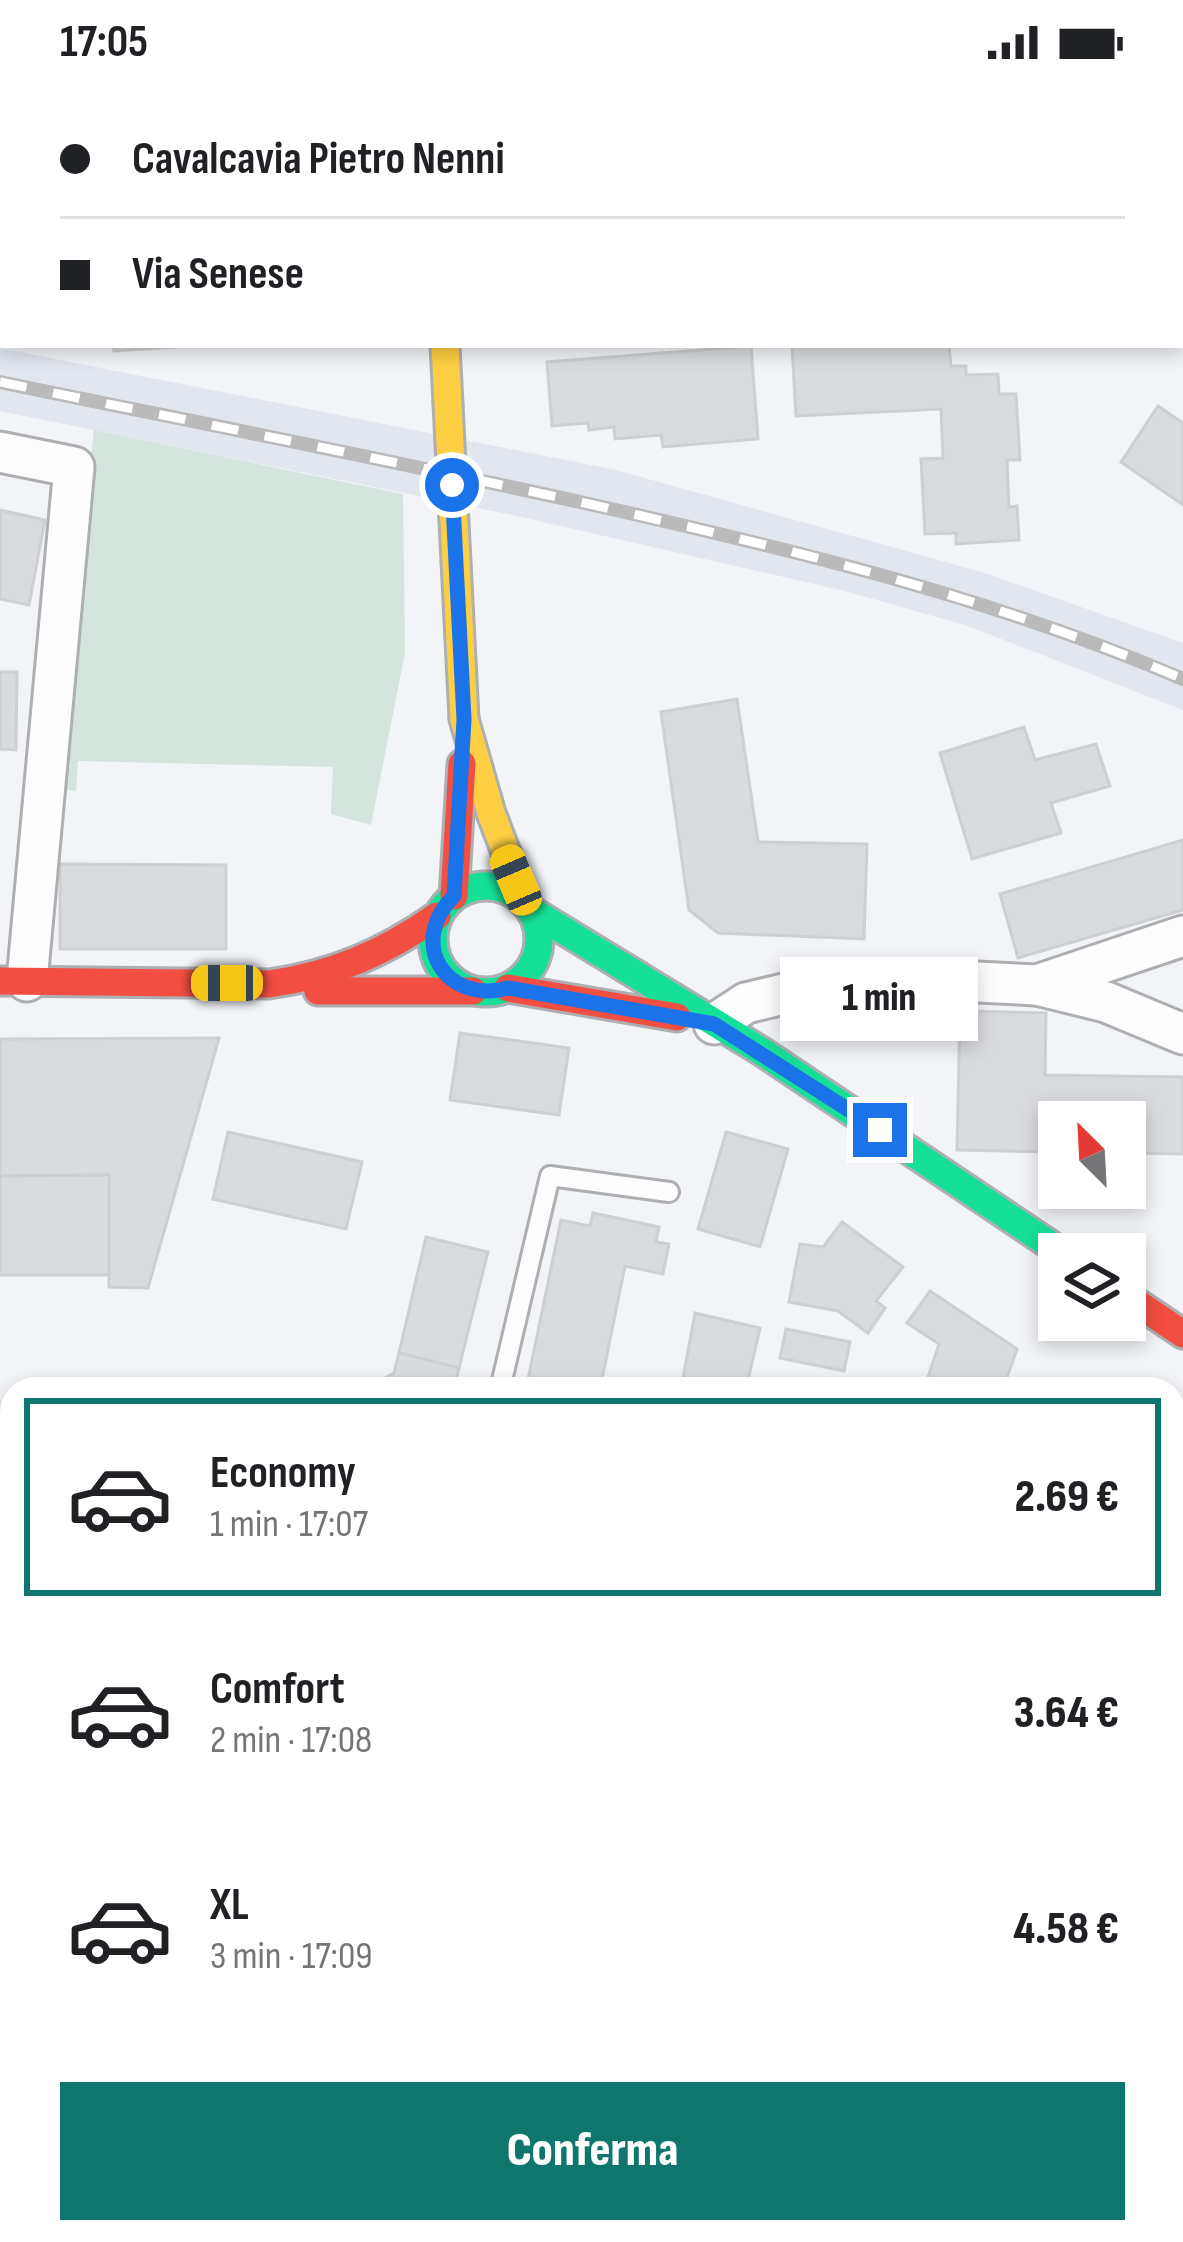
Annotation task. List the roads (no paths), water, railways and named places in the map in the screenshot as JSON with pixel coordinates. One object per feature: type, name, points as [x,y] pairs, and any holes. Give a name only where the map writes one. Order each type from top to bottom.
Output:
[{"type":"main road","points":[[445,348],[464,719],[446,906],[433,947],[437,962],[459,986],[473,991]]},
{"type":"main road","points":[[13,981],[268,984],[345,993],[490,993],[508,988],[534,964],[538,928],[491,813],[464,719]]},
{"type":"main road","points":[[268,984],[337,973],[365,963],[468,889],[499,887],[820,1090],[1038,1237]]},
{"type":"main road","points":[[508,988],[714,1024]]},
{"type":"main road","points":[[1146,1309],[1183,1334]]},
{"type":"street","points":[[0,452],[74,467],[42,810],[13,981]]},
{"type":"street","points":[[1036,985],[1183,937]]},
{"type":"street","points":[[714,1024],[746,1003],[809,988],[937,980],[1036,985],[1106,1002],[1183,1034]]},
{"type":"lane","points":[[503,1377],[550,1176],[669,1192]]},
{"type":"railway","points":[[0,382],[523,490],[821,559],[1040,624],[1183,679]]}]
